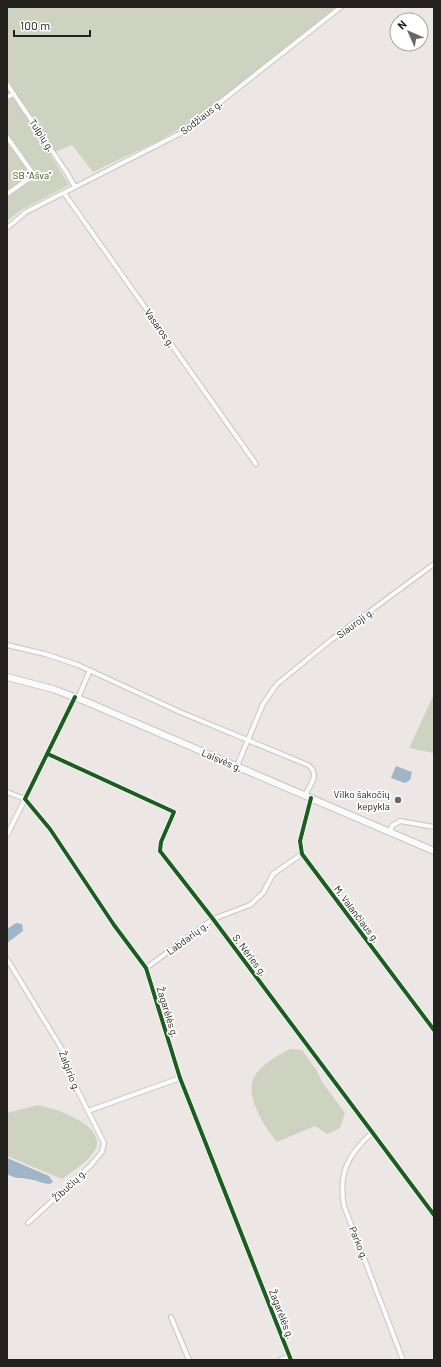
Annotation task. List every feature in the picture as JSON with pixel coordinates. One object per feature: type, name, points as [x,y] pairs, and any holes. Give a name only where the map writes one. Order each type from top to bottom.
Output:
[{"type":"main road","name":"Laisvės g.","points":[[7,677],[76,698],[434,851]]},
{"type":"street","name":"Sodžiaus g.","points":[[7,228],[26,212],[181,133],[340,7]]},
{"type":"street","name":"Tulpių g.","points":[[7,84],[67,173],[75,188]]},
{"type":"street","points":[[7,97],[14,94]]},
{"type":"street","points":[[7,137],[34,175],[7,194]]},
{"type":"street","name":"Vasaros g.","points":[[64,193],[256,464]]},
{"type":"street","name":"Siauroji g.","points":[[237,766],[262,704],[278,684],[331,640],[434,564]]},
{"type":"street","points":[[7,645],[45,654],[90,670],[180,712],[283,754],[313,769],[315,774],[308,797],[300,841],[302,854]]},
{"type":"street","points":[[7,835],[90,670]]},
{"type":"street","name":"S. Nėries g.","points":[[48,754],[174,812],[161,842],[160,851],[213,919],[434,1215]]},
{"type":"street","points":[[7,792],[25,799]]},
{"type":"street","name":"Žagarėlės g.","points":[[25,799],[54,835],[114,925],[146,968],[180,1078],[290,1358]]},
{"type":"street","points":[[390,832],[392,826],[400,821],[434,827]]},
{"type":"street","name":"Labdarių g.","points":[[146,968],[213,919],[250,905],[263,893],[273,874],[302,854]]},
{"type":"street","name":"M. Valančiaus g.","points":[[302,854],[434,1030]]},
{"type":"street","name":"Žalgirio g.","points":[[7,959],[63,1051],[68,1071],[104,1143]]},
{"type":"street","points":[[88,1111],[180,1078]]},
{"type":"street","name":"Parko g.","points":[[373,1132],[351,1156],[344,1172],[341,1190],[344,1206],[403,1360]]},
{"type":"street","name":"Žibučių g.","points":[[28,1223],[90,1166],[102,1152],[104,1143]]},
{"type":"street","points":[[171,1317],[189,1360]]},
{"type":"street","points":[[280,1360],[290,1358]]},
{"type":"green space","name":"SB \"Ašva\"","points":[[7,7],[333,7],[334,9],[190,123],[158,141],[93,172],[72,145],[50,154],[69,185],[21,210],[7,221]]},
{"type":"green space","points":[[434,694],[434,753],[409,748]]},
{"type":"green space","points":[[291,1049],[302,1050],[317,1071],[322,1082],[345,1113],[340,1128],[327,1134],[315,1126],[277,1142],[267,1129],[257,1111],[252,1093],[252,1085],[254,1077],[265,1064]]},
{"type":"green space","points":[[38,1105],[77,1119],[94,1133],[97,1141],[95,1150],[89,1158],[62,1179],[7,1156],[7,1113]]},
{"type":"water","points":[[396,766],[412,772],[410,780],[405,783],[391,778]]},
{"type":"water","points":[[16,923],[22,924],[23,931],[7,943],[7,929]]},
{"type":"water","points":[[7,1158],[49,1176],[53,1182],[48,1184],[10,1176],[7,1174]]},
{"type":"cycle path","points":[[75,697],[25,799],[50,829],[114,925],[146,968],[180,1078],[291,1360]]},
{"type":"cycle path","points":[[48,754],[174,812],[161,842],[160,851],[213,919],[434,1215]]},
{"type":"cycle path","points":[[311,798],[300,841],[302,854],[434,1030]]},
{"type":"place","name":"Vilko šakočių kepykla","points":[[398,800]]}]
